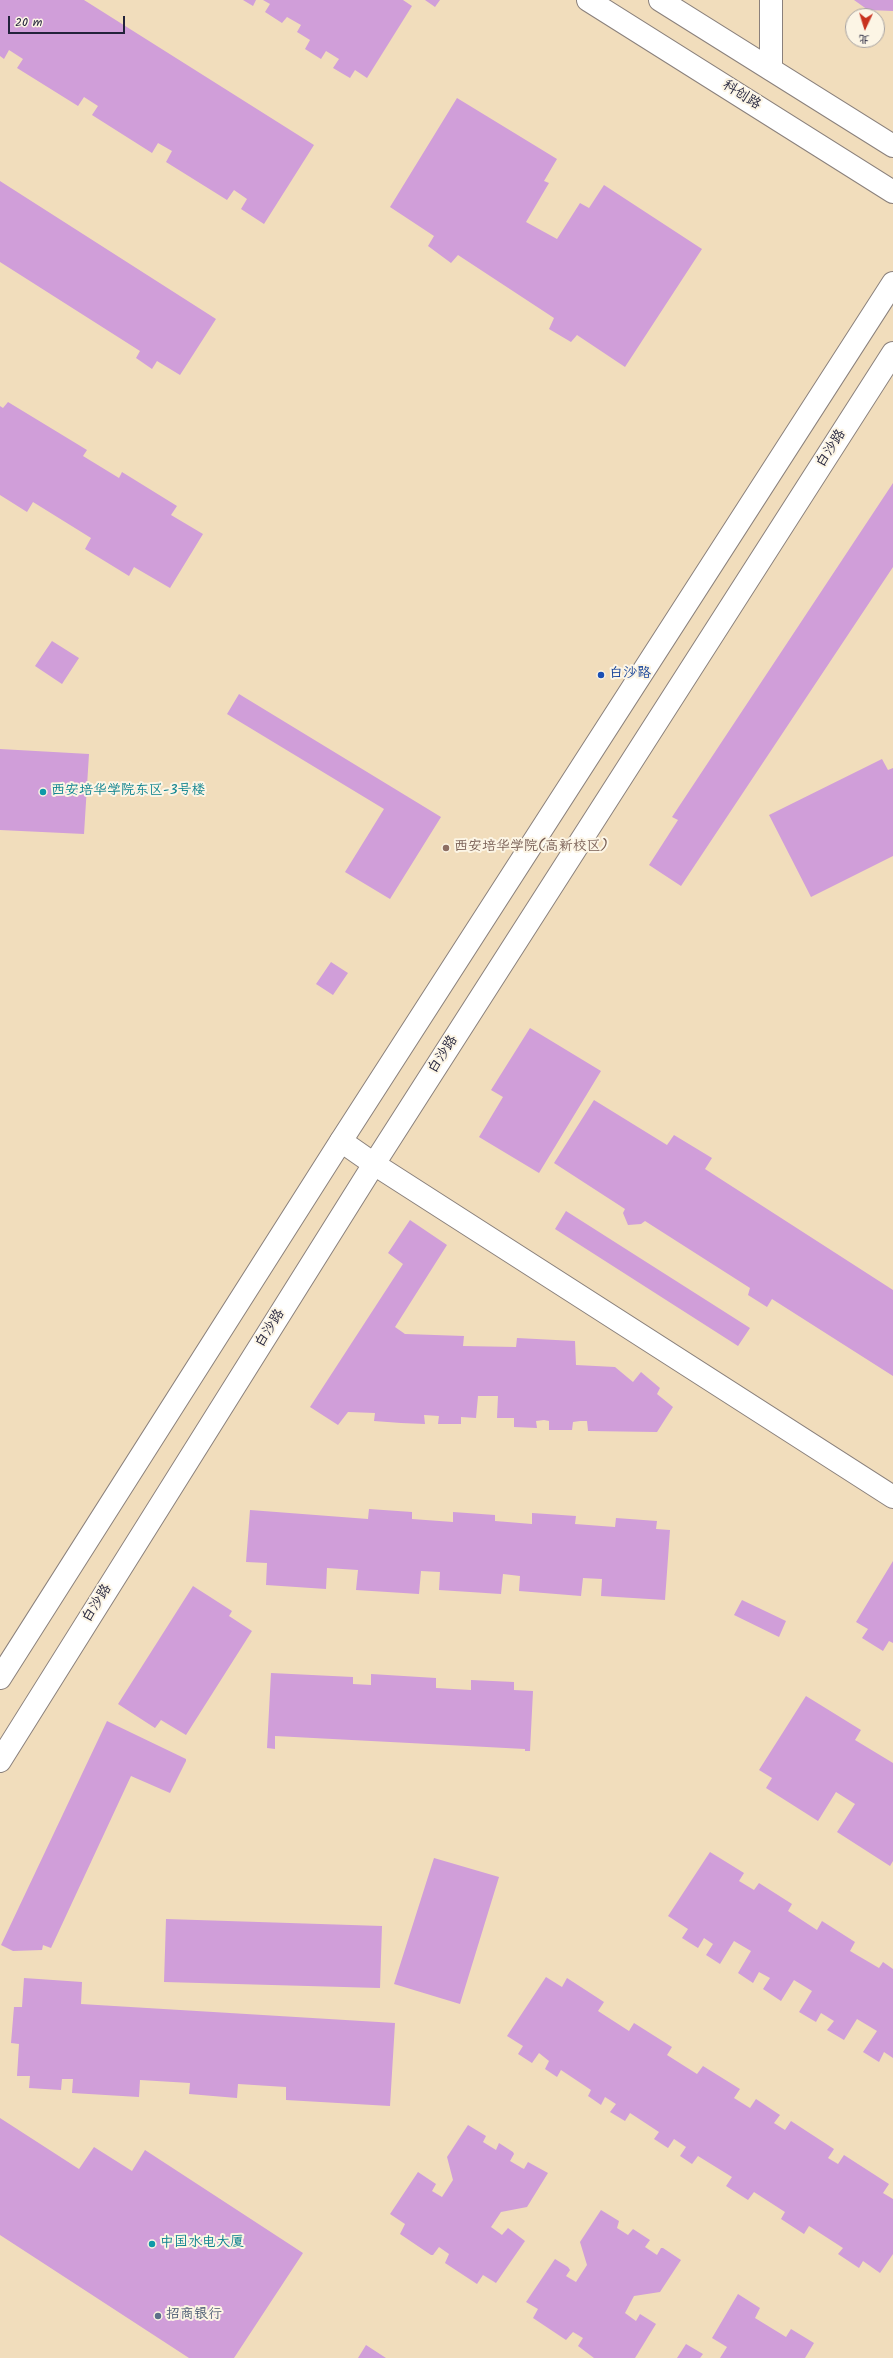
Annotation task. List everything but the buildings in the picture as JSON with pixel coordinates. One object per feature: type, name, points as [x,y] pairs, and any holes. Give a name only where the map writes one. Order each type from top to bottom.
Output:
[{"type":"street","name":"科创路","points":[[588,0],[893,192]]},
{"type":"street","points":[[660,0],[893,146]]},
{"type":"street","points":[[771,69],[772,0]]},
{"type":"street","points":[[0,1678],[341,1141],[893,283]]},
{"type":"street","name":"白沙路","points":[[0,1761],[374,1164],[893,353]]},
{"type":"street","points":[[341,1141],[374,1164],[893,1496]]},
{"type":"place","name":"白沙路","points":[[601,675]]},
{"type":"place","name":"西安培华学院东区-3号楼","points":[[43,792]]},
{"type":"place","name":"西安培华学院(高新校区)","points":[[446,848]]},
{"type":"place","name":"中国水电大厦","points":[[152,2244]]},
{"type":"place","name":"招商银行","points":[[158,2316]]}]
